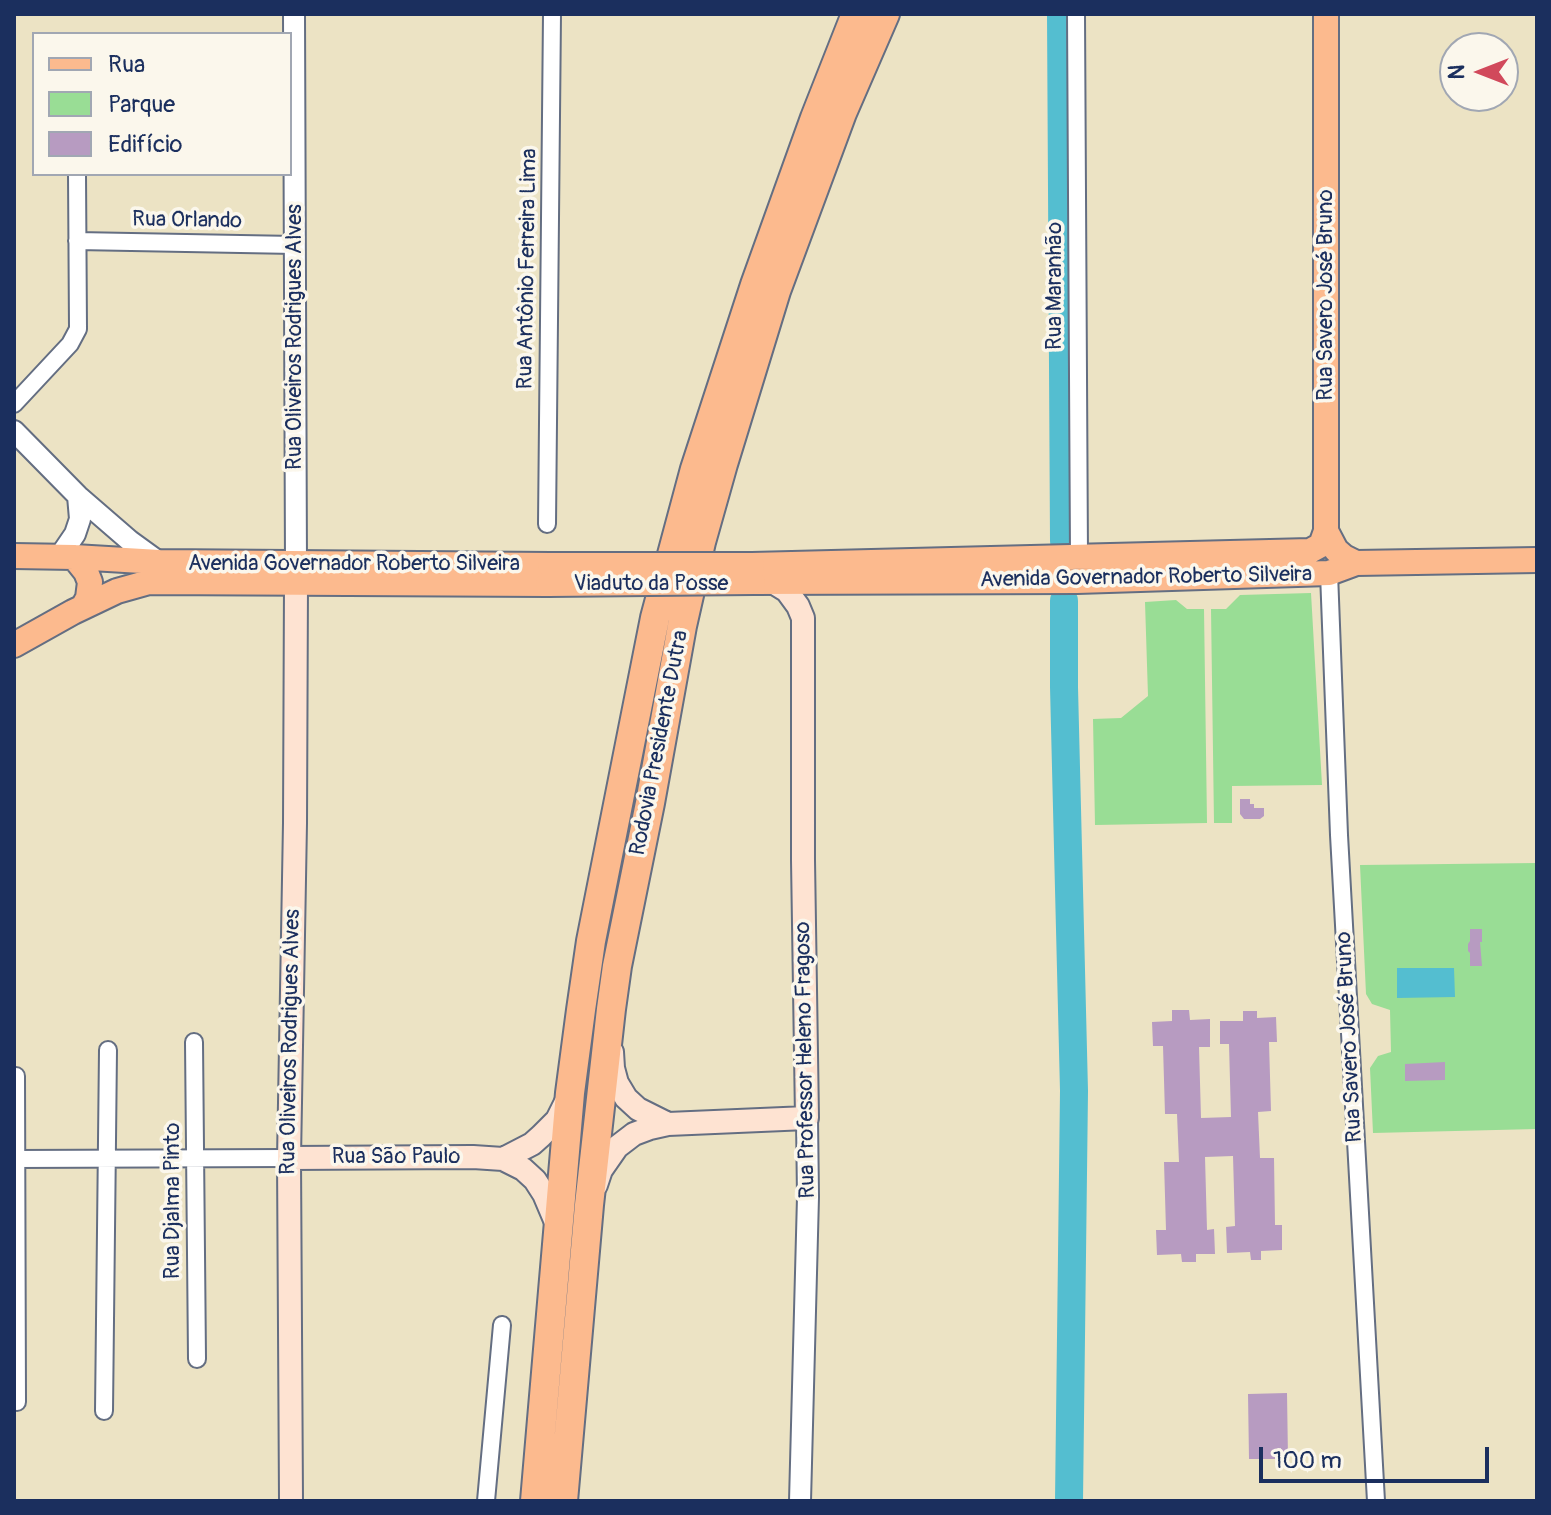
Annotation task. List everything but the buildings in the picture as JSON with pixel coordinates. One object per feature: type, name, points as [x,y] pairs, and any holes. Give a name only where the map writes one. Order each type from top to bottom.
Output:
[{"type":"highway","name":"Rodovia Presidente Dutra","points":[[563,1501],[589,1205],[611,1009],[682,626],[707,520],[776,291],[842,113],[885,14]]},
{"type":"highway","name":"Rodovia Presidente Dutra","points":[[533,1500],[570,1093],[591,941],[652,632],[677,529],[716,402],[773,231],[851,20]]},
{"type":"main road","name":"Rua Savero José Bruno","points":[[1326,14],[1326,531]]},
{"type":"main road","points":[[1326,531],[1336,550],[1356,563]]},
{"type":"main road","name":"Avenida Governador Roberto Silveira","points":[[760,577],[1079,557],[1310,551],[1321,545],[1326,531]]},
{"type":"main road","points":[[14,556],[67,556],[159,572]]},
{"type":"main road","points":[[67,556],[86,572],[90,582],[83,607]]},
{"type":"main road","name":"Avenida Governador Roberto Silveira","points":[[760,577],[822,583],[1077,581],[1329,573],[1356,563],[1537,560]]},
{"type":"main road","points":[[14,645],[83,607],[141,583],[159,572]]},
{"type":"main road","name":"Avenida Governador Roberto Silveira","points":[[159,572],[549,575]]},
{"type":"main road","name":"Rua Oliveiros Rodrigues Alves","points":[[291,1501],[289,1158],[296,574]]},
{"type":"main road","name":"Viaduto da Posse","points":[[549,575],[760,577]]},
{"type":"main road","points":[[760,577],[787,591],[803,618]]},
{"type":"main road","name":"Rua Professor Heleno Fragoso","points":[[807,1118],[803,618],[807,605],[822,583]]},
{"type":"main road","points":[[611,1009],[613,1068],[620,1090],[638,1109],[668,1124]]},
{"type":"main road","points":[[503,1159],[532,1144],[549,1129],[570,1093]]},
{"type":"main road","points":[[589,1205],[601,1170],[617,1147],[634,1134],[668,1124],[807,1118]]},
{"type":"main road","name":"Rua São Paulo","points":[[289,1158],[503,1159]]},
{"type":"main road","points":[[503,1159],[523,1169],[535,1180],[558,1228]]},
{"type":"street","name":"Rua Oliveiros Rodrigues Alves","points":[[294,14],[292,130],[296,574]]},
{"type":"street","name":"Rua Antônio Ferreira Lima","points":[[547,524],[552,14]]},
{"type":"street","name":"Rua Maranhão","points":[[1076,14],[1079,557]]},
{"type":"street","points":[[14,404],[76,335],[77,176]]},
{"type":"street","name":"Rua Orlando","points":[[77,241],[295,245]]},
{"type":"street","points":[[14,431],[159,572]]},
{"type":"street","points":[[67,556],[80,519],[78,496]]},
{"type":"street","name":"Rua Savero José Bruno","points":[[1329,573],[1339,835],[1376,1501]]},
{"type":"street","name":"Rua Djalma Pinto","points":[[194,1042],[197,1359]]},
{"type":"street","points":[[104,1411],[108,1050]]},
{"type":"street","points":[[16,1076],[17,1402]]},
{"type":"street","name":"Rua Professor Heleno Fragoso","points":[[800,1501],[808,1197],[807,1118]]},
{"type":"street","points":[[15,1159],[289,1158]]},
{"type":"street","points":[[486,1501],[502,1325]]},
{"type":"green space","points":[[1311,593],[1322,785],[1232,786],[1232,823],[1214,823],[1211,609],[1226,609],[1240,595]]},
{"type":"green space","points":[[1176,600],[1187,609],[1204,609],[1207,823],[1095,825],[1093,719],[1121,718],[1148,696],[1145,602]]},
{"type":"green space","points":[[1537,863],[1537,1129],[1373,1133],[1370,1068],[1378,1056],[1391,1052],[1390,1010],[1372,1004],[1366,994],[1360,865]]},
{"type":"water","points":[[1397,968],[1454,968],[1455,997],[1397,998]]},
{"type":"waterway","points":[[1061,14],[1064,541]]},
{"type":"waterway","points":[[1064,601],[1074,1091],[1069,1501]]}]
